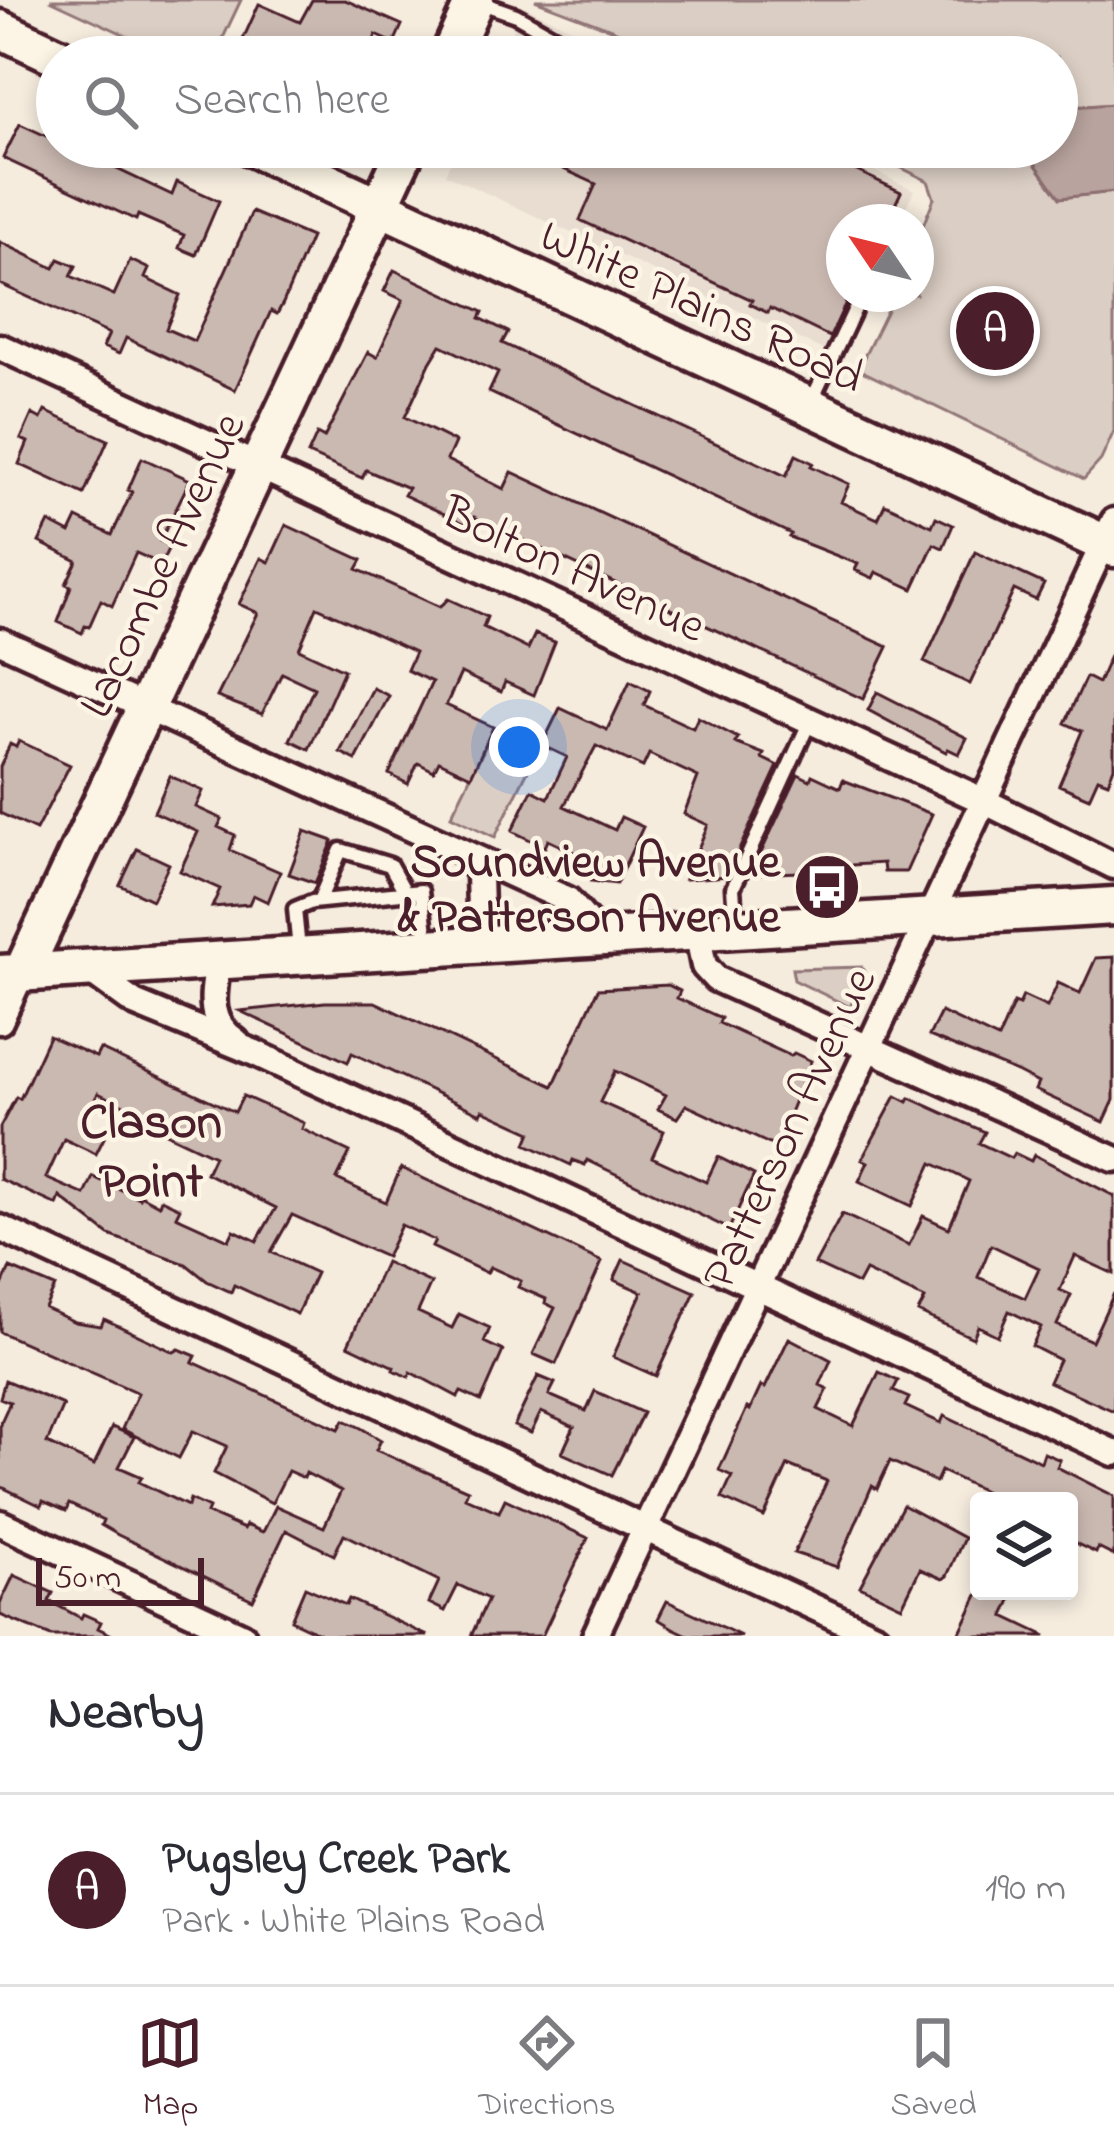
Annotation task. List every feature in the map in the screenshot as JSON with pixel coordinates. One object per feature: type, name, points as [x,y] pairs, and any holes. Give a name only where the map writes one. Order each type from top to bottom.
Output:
[{"type":"main road","points":[[459,36],[475,0]]},
{"type":"main road","points":[[0,29],[36,46]]},
{"type":"main road","name":"White Plains Road","points":[[296,168],[809,406],[1111,538]]},
{"type":"main road","name":"Lacombe Avenue","points":[[11,973],[146,708],[398,168]]},
{"type":"main road","points":[[11,973],[1114,906]]},
{"type":"street","name":"Bolton Avenue","points":[[0,347],[984,801],[1114,866]]},
{"type":"street","name":"Patterson Avenue","points":[[595,1636],[1111,538]]},
{"type":"street","points":[[0,640],[568,900],[600,937]]},
{"type":"street","points":[[470,856],[479,875],[481,945]]},
{"type":"street","points":[[698,931],[704,966],[716,979],[1114,1159]]},
{"type":"street","points":[[218,963],[214,1015],[229,1038],[253,1052]]},
{"type":"street","points":[[87,969],[134,1003],[253,1052],[1114,1454]]},
{"type":"street","name":"Lacombe Avenue","points":[[0,1021],[11,973]]},
{"type":"street","points":[[0,1228],[876,1636]]},
{"type":"street","points":[[0,1523],[243,1636]]},
{"type":"lane","points":[[475,0],[552,36]]},
{"type":"lane","points":[[809,406],[853,312]]},
{"type":"lane","points":[[736,928],[733,888],[810,722]]},
{"type":"lane","points":[[319,901],[341,850],[390,865],[405,892]]},
{"type":"lane","points":[[299,957],[295,909],[319,901],[405,892],[421,891],[428,948]]},
{"type":"shaded area","points":[[50,0],[241,0],[224,36],[128,36]]},
{"type":"shaded area","points":[[535,0],[1114,0],[1114,104],[1078,107],[1078,36],[629,36]]},
{"type":"shaded area","points":[[524,6],[588,36],[510,36]]},
{"type":"shaded area","points":[[1114,104],[1114,192],[1060,198],[1038,168],[1078,168],[1078,107]]},
{"type":"shaded area","points":[[448,168],[867,168],[914,190],[907,204],[826,204],[826,312],[857,312],[836,356],[445,174]]},
{"type":"shaded area","points":[[902,168],[1038,168],[1060,198],[1114,192],[1114,431],[1101,460],[1084,479],[858,369],[886,312],[934,312],[934,198],[928,181]]},
{"type":"shaded area","points":[[494,729],[539,748],[495,837],[451,816]]},
{"type":"shaded area","points":[[862,967],[865,974],[850,1007],[794,980],[792,969]]},
{"type":"building","points":[[312,0],[345,0],[402,25],[397,36],[245,36],[259,4],[300,22]]},
{"type":"building","points":[[20,124],[36,131],[36,168],[115,168],[172,195],[177,182],[219,201],[196,255],[179,248],[184,235],[138,215],[136,220],[3,158]]},
{"type":"building","points":[[561,168],[851,168],[901,192],[895,204],[826,204],[826,312],[842,312],[830,337],[770,308],[768,313],[750,304],[752,300],[580,220],[596,184]]},
{"type":"building","points":[[252,212],[311,237],[283,303],[277,314],[271,311],[235,390],[126,338],[119,354],[103,347],[109,334],[0,284],[0,242],[54,268],[59,259],[76,266],[71,276],[114,295],[130,260],[149,269],[145,278],[180,295],[166,329],[194,341]]},
{"type":"building","points":[[394,270],[483,312],[480,318],[508,332],[502,343],[786,476],[796,455],[813,463],[811,466],[849,484],[841,502],[878,519],[885,504],[932,526],[936,517],[953,525],[943,548],[934,544],[913,589],[876,572],[873,578],[855,570],[858,564],[789,537],[791,534],[489,392],[498,373],[441,345],[430,363],[405,417],[455,442],[447,460],[504,489],[512,472],[888,647],[863,699],[474,517],[470,526],[404,495],[408,488],[366,470],[362,478],[308,454],[317,434],[324,438],[368,352],[377,357],[403,300],[384,291]]},
{"type":"building","points":[[45,411],[108,440],[84,494],[19,464],[28,442],[21,439],[32,414],[41,419]]},
{"type":"building","points":[[142,458],[190,480],[160,541],[170,545],[161,564],[136,553],[112,606],[101,600],[82,633],[58,622],[71,586],[66,584],[77,561],[39,542],[49,522],[70,533],[77,518],[112,535]]},
{"type":"building","points":[[286,525],[362,560],[357,569],[440,607],[448,599],[487,617],[483,627],[528,649],[535,634],[555,642],[534,695],[505,682],[501,692],[461,673],[446,705],[493,727],[471,776],[439,761],[434,771],[418,763],[408,784],[389,774],[432,682],[407,670],[415,652],[317,607],[299,649],[344,670],[309,749],[290,740],[314,688],[282,673],[262,714],[217,697],[258,613],[239,604],[261,558],[269,562]]},
{"type":"building","points":[[975,552],[1044,584],[1036,600],[1014,590],[970,684],[924,662]]},
{"type":"building","points":[[1114,647],[1114,767],[1108,782],[1098,778],[1089,798],[1059,785],[1082,731],[1065,723],[1086,677],[1098,683]]},
{"type":"building","points":[[630,681],[650,691],[644,705],[693,728],[698,717],[778,766],[727,876],[685,879],[708,825],[684,814],[698,777],[649,754],[643,767],[596,746],[564,806],[615,830],[621,817],[643,827],[616,884],[591,881],[599,864],[548,840],[545,847],[512,831],[532,790],[548,798],[567,757],[542,745],[560,708],[607,730]]},
{"type":"building","points":[[373,688],[389,696],[356,760],[340,752]]},
{"type":"building","points":[[877,692],[967,738],[959,754],[946,752],[868,710]]},
{"type":"building","points":[[19,741],[70,765],[36,830],[0,813],[0,767],[10,744],[16,747]]},
{"type":"building","points":[[798,774],[840,788],[843,780],[932,814],[906,872],[884,872],[883,863],[852,865],[850,870],[751,874]]},
{"type":"building","points":[[170,776],[203,791],[196,807],[222,819],[218,827],[235,835],[230,850],[280,872],[268,902],[253,895],[249,904],[212,907],[220,889],[180,871],[198,832],[154,812]]},
{"type":"building","points":[[305,831],[333,841],[315,883],[289,874]]},
{"type":"building","points":[[137,849],[169,864],[152,900],[120,885]]},
{"type":"building","points":[[1114,957],[1114,1100],[1104,1122],[1035,1090],[1038,1083],[1017,1072],[929,1036],[941,1012],[998,1039],[1014,1003],[1019,1005],[1023,996],[1047,1007],[1058,983],[1080,993],[1096,958]]},
{"type":"building","points":[[668,985],[680,991],[677,998],[721,1018],[719,1023],[811,1061],[776,1147],[686,1105],[677,1118],[658,1109],[666,1095],[615,1071],[600,1102],[664,1131],[652,1157],[706,1182],[718,1157],[754,1175],[729,1229],[587,1160],[585,1165],[573,1160],[571,1165],[526,1144],[531,1132],[483,1110],[481,1114],[352,1053],[348,1062],[240,1011],[375,1002],[553,1086],[598,989]]},
{"type":"building","points":[[49,1036],[96,1057],[100,1049],[235,1112],[243,1096],[304,1123],[302,1129],[350,1152],[337,1179],[386,1202],[401,1168],[602,1262],[556,1364],[533,1354],[555,1308],[518,1287],[521,1281],[490,1267],[487,1273],[432,1247],[435,1241],[401,1225],[386,1257],[292,1215],[271,1252],[316,1273],[297,1314],[234,1285],[231,1292],[186,1264],[109,1235],[60,1197],[57,1205],[0,1179],[0,1127],[16,1097],[20,1099]],"holes":[[[98,1093],[156,1120],[153,1127],[214,1156],[206,1173],[276,1208],[257,1241],[234,1230],[229,1240],[176,1216],[180,1208],[161,1199],[159,1205],[93,1177],[85,1195],[46,1178],[64,1139],[96,1154],[104,1138],[82,1128]]]},
{"type":"building","points":[[896,1096],[908,1102],[910,1098],[985,1132],[979,1143],[1011,1158],[1014,1153],[1031,1161],[1034,1155],[1114,1196],[1114,1274],[1075,1256],[1060,1290],[1071,1295],[1057,1325],[1092,1341],[1114,1293],[1114,1411],[1049,1382],[1059,1360],[1032,1346],[1041,1327],[1009,1311],[998,1336],[978,1326],[973,1338],[918,1312],[925,1299],[865,1271],[858,1284],[815,1264],[842,1214],[909,1245],[923,1216],[949,1228],[969,1181],[932,1163],[912,1206],[859,1181],[868,1162],[862,1159]],"holes":[[[991,1245],[1039,1268],[1025,1298],[978,1277]]]},
{"type":"building","points":[[623,1260],[695,1292],[656,1376],[613,1357],[642,1292],[614,1280]]},
{"type":"building","points":[[385,1262],[431,1283],[418,1312],[452,1328],[459,1314],[490,1328],[484,1342],[503,1351],[481,1401],[461,1392],[458,1397],[411,1372],[409,1377],[348,1345]]},
{"type":"building","points":[[10,1268],[55,1287],[45,1308],[75,1322],[101,1326],[104,1319],[174,1352],[179,1349],[196,1356],[193,1362],[339,1429],[344,1420],[361,1428],[381,1440],[376,1450],[468,1490],[465,1497],[499,1512],[505,1499],[588,1538],[542,1636],[471,1636],[488,1599],[458,1585],[445,1611],[429,1603],[439,1581],[344,1534],[334,1555],[286,1530],[253,1600],[118,1535],[101,1525],[103,1520],[69,1504],[66,1511],[43,1501],[41,1506],[0,1486],[0,1424],[10,1402],[0,1398],[5,1380],[63,1405],[47,1443],[94,1465],[112,1427],[134,1437],[119,1467],[142,1477],[139,1482],[188,1506],[190,1499],[209,1508],[207,1513],[244,1529],[246,1525],[263,1532],[276,1506],[324,1527],[341,1491],[306,1473],[304,1478],[288,1471],[272,1503],[214,1473],[227,1446],[193,1431],[179,1458],[122,1429],[138,1393],[0,1332],[0,1290]]},
{"type":"building","points":[[789,1338],[831,1360],[820,1385],[828,1389],[818,1409],[853,1426],[879,1372],[898,1381],[893,1391],[909,1398],[905,1406],[941,1423],[944,1416],[1041,1462],[1044,1453],[1060,1460],[1057,1467],[1114,1496],[1114,1556],[1078,1544],[1078,1492],[986,1492],[941,1471],[936,1482],[890,1461],[877,1489],[872,1486],[837,1567],[794,1553],[827,1481],[788,1465],[764,1517],[722,1498],[732,1476],[719,1470],[747,1408],[750,1410],[761,1386],[765,1388]]},
{"type":"building","points":[[538,1376],[555,1383],[549,1395],[586,1411],[595,1391],[643,1413],[612,1475],[562,1453],[574,1427],[541,1412],[531,1433],[514,1426]]},
{"type":"building","points":[[903,1505],[964,1538],[947,1576],[943,1579],[920,1569],[902,1606],[860,1586]]},
{"type":"building","points":[[14,1575],[53,1593],[49,1601],[81,1618],[83,1614],[101,1622],[98,1628],[114,1636],[51,1636],[0,1615],[0,1604]]},
{"type":"building","points":[[305,1587],[346,1605],[349,1599],[428,1636],[325,1636],[291,1620]]},
{"type":"building","points":[[976,1600],[1011,1600],[1004,1616],[1046,1636],[958,1636]]},
{"type":"building","points":[[667,1601],[741,1636],[690,1636],[673,1628],[658,1619]]},
{"type":"place","name":"Pugsley Creek Park","points":[[995,331]]},
{"type":"place","name":"Soundview Avenue & Patterson Avenue","points":[[827,887]]},
{"type":"district","name":"Clason Point","points":[[151,1148]]}]
